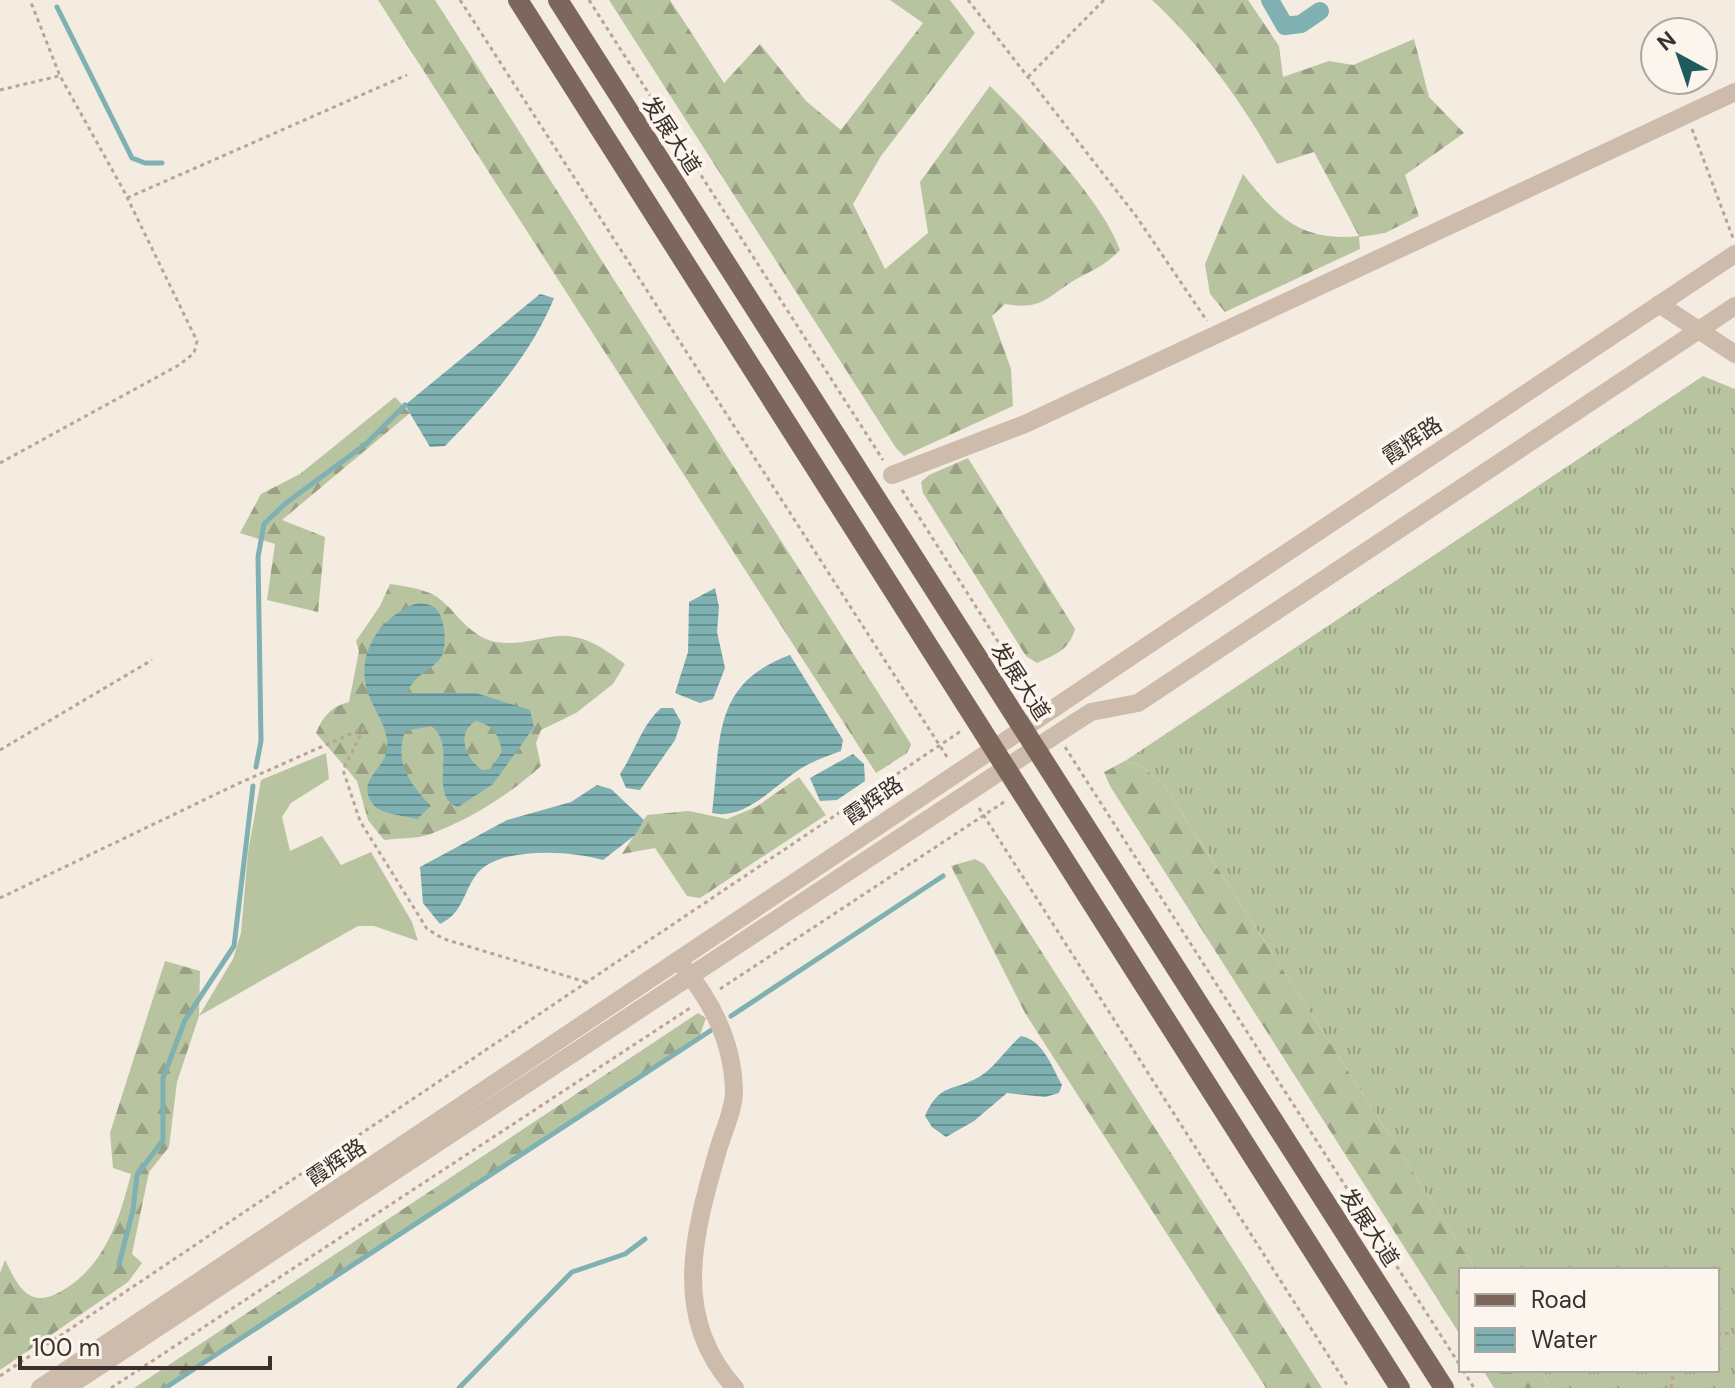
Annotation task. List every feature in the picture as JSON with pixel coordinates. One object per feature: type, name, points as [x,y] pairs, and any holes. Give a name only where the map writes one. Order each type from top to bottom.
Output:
[{"type":"main road","points":[[518,0],[1400,1388]]},
{"type":"main road","name":"发展大道","points":[[558,0],[1444,1388]]},
{"type":"street","points":[[892,475],[1025,424],[1735,92]]},
{"type":"street","name":"霞辉路","points":[[66,1388],[685,969],[994,746],[1735,254]]},
{"type":"street","points":[[1659,304],[1735,354]]},
{"type":"street","name":"霞辉路","points":[[40,1388],[685,969],[1091,712],[1138,703],[1735,306]]},
{"type":"street","points":[[685,969],[707,997],[729,1052],[734,1094],[697,1230],[690,1293],[699,1327],[724,1376],[735,1388]]},
{"type":"path","points":[[0,463],[194,353],[197,341],[127,198],[60,76],[30,0]]},
{"type":"path","points":[[460,0],[957,772]]},
{"type":"path","points":[[589,0],[1044,713]]},
{"type":"path","points":[[968,0],[1136,216],[1215,333]]},
{"type":"path","points":[[1028,77],[1104,0]]},
{"type":"path","points":[[127,198],[407,75]]},
{"type":"path","points":[[0,90],[60,76]]},
{"type":"path","points":[[1686,115],[1735,243]]},
{"type":"path","points":[[0,750],[152,660]]},
{"type":"path","points":[[1005,701],[1027,686]]},
{"type":"path","points":[[0,1376],[977,720]]},
{"type":"path","points":[[0,898],[235,785],[364,728],[343,770],[360,821],[427,929],[444,939],[586,982]]},
{"type":"path","points":[[1057,734],[1459,1364]]},
{"type":"path","points":[[1050,772],[1072,758]]},
{"type":"path","points":[[969,791],[1349,1388]]},
{"type":"path","points":[[111,1388],[1022,791]]},
{"type":"green space","points":[[378,0],[435,0],[911,744],[907,753],[876,773]]},
{"type":"green space","points":[[609,0],[670,0],[724,83],[760,44],[806,101],[841,130],[923,23],[890,0],[950,0],[975,33],[881,156],[853,204],[885,269],[928,233],[920,182],[990,86],[1044,141],[1081,186],[1111,230],[1120,250],[1103,265],[1042,302],[1005,304],[992,316],[1011,369],[1013,406],[904,456],[896,448]]},
{"type":"green space","points":[[1152,0],[1248,0],[1279,46],[1283,77],[1329,61],[1353,65],[1414,39],[1429,97],[1464,133],[1405,175],[1419,216],[1385,233],[1359,237],[1360,249],[1225,312],[1210,294],[1205,264],[1243,174],[1279,214],[1305,230],[1338,237],[1359,236],[1314,152],[1277,164],[1221,77]]},
{"type":"green space","points":[[1703,376],[1735,389],[1735,1388],[1551,1388],[1541,1372],[1719,1372],[1719,1268],[1475,1268],[1164,785],[1140,765],[1125,761]]},
{"type":"green space","points":[[395,397],[410,413],[282,520],[325,537],[318,612],[267,600],[275,544],[240,533],[261,494],[300,474]]},
{"type":"green space","points":[[968,458],[1075,629],[1065,647],[1037,663],[1026,656],[923,493],[921,482],[929,475]]},
{"type":"green space","points":[[390,584],[432,594],[467,627],[496,642],[577,637],[625,664],[613,684],[576,713],[541,730],[536,743],[541,766],[516,787],[488,806],[443,829],[423,836],[384,840],[368,820],[357,781],[316,733],[329,713],[349,702],[359,651],[356,641],[380,606]]},
{"type":"green space","points":[[326,753],[329,779],[291,803],[282,817],[290,851],[322,836],[341,865],[371,852],[412,922],[418,941],[374,926],[358,926],[199,1016],[233,959],[241,933],[248,852],[261,780]]},
{"type":"green space","points":[[1125,761],[1140,765],[1164,785],[1475,1268],[1459,1268],[1459,1333],[1110,786],[1104,772]]},
{"type":"green space","points":[[799,777],[826,815],[700,898],[687,896],[655,848],[622,854],[647,815],[689,811],[727,819],[756,807]]},
{"type":"green space","points":[[975,859],[984,864],[1009,901],[1322,1388],[1266,1388],[1025,1013],[951,866]]},
{"type":"green space","points":[[165,961],[200,971],[199,1016],[177,1082],[169,1147],[149,1172],[132,1254],[142,1263],[128,1282],[0,1370],[0,1273],[5,1260],[25,1292],[39,1298],[48,1297],[74,1283],[87,1271],[115,1226],[131,1174],[113,1168],[110,1133]]},
{"type":"green space","points":[[698,1013],[706,1018],[699,1038],[165,1388],[134,1388]]},
{"type":"green space","points":[[1484,1372],[1541,1372],[1551,1388],[1494,1388]]},
{"type":"water","points":[[540,294],[554,298],[521,359],[445,446],[430,447],[405,405]]},
{"type":"water","points":[[715,588],[719,607],[717,632],[725,668],[713,699],[700,703],[675,693],[688,652],[689,602]]},
{"type":"water","points":[[418,603],[434,607],[442,620],[445,636],[441,658],[406,693],[476,693],[530,710],[534,727],[493,784],[458,807],[449,801],[444,792],[443,745],[439,734],[431,726],[405,731],[401,753],[406,772],[431,806],[417,819],[376,807],[367,787],[385,755],[387,740],[367,690],[365,662],[375,636],[393,616]],"holes":[[[476,721],[487,725],[499,740],[502,751],[491,769],[482,770],[476,765],[465,746],[466,732]]]},
{"type":"water","points":[[790,655],[843,740],[841,751],[800,769],[748,807],[724,814],[712,813],[720,739],[733,698],[764,667]]},
{"type":"water","points":[[661,708],[673,708],[681,722],[675,740],[640,790],[626,788],[620,774],[648,723]]},
{"type":"water","points":[[853,754],[864,764],[865,781],[837,800],[820,801],[810,778]]},
{"type":"water","points":[[597,785],[611,789],[644,820],[635,835],[603,860],[556,853],[501,859],[486,865],[476,875],[454,914],[440,924],[423,903],[420,867],[507,820],[571,802]]},
{"type":"water","points":[[1021,1036],[1035,1043],[1046,1055],[1062,1085],[1059,1093],[1045,1097],[1007,1093],[974,1121],[946,1137],[932,1127],[925,1116],[936,1098],[948,1089],[970,1082],[984,1073]]},
{"type":"waterway","points":[[1270,0],[1285,26],[1301,24],[1320,11]]},
{"type":"waterway","points":[[57,7],[132,158],[145,163],[162,163]]},
{"type":"waterway","points":[[256,767],[261,741],[258,557],[264,524],[286,503],[366,444],[405,405]]},
{"type":"waterway","points":[[119,1264],[133,1210],[137,1175],[163,1140],[163,1078],[185,1020],[234,946],[253,786]]},
{"type":"waterway","points":[[731,1016],[943,876]]},
{"type":"waterway","points":[[165,1388],[713,1029]]},
{"type":"waterway","points":[[459,1388],[572,1272],[625,1254],[645,1239]]}]
